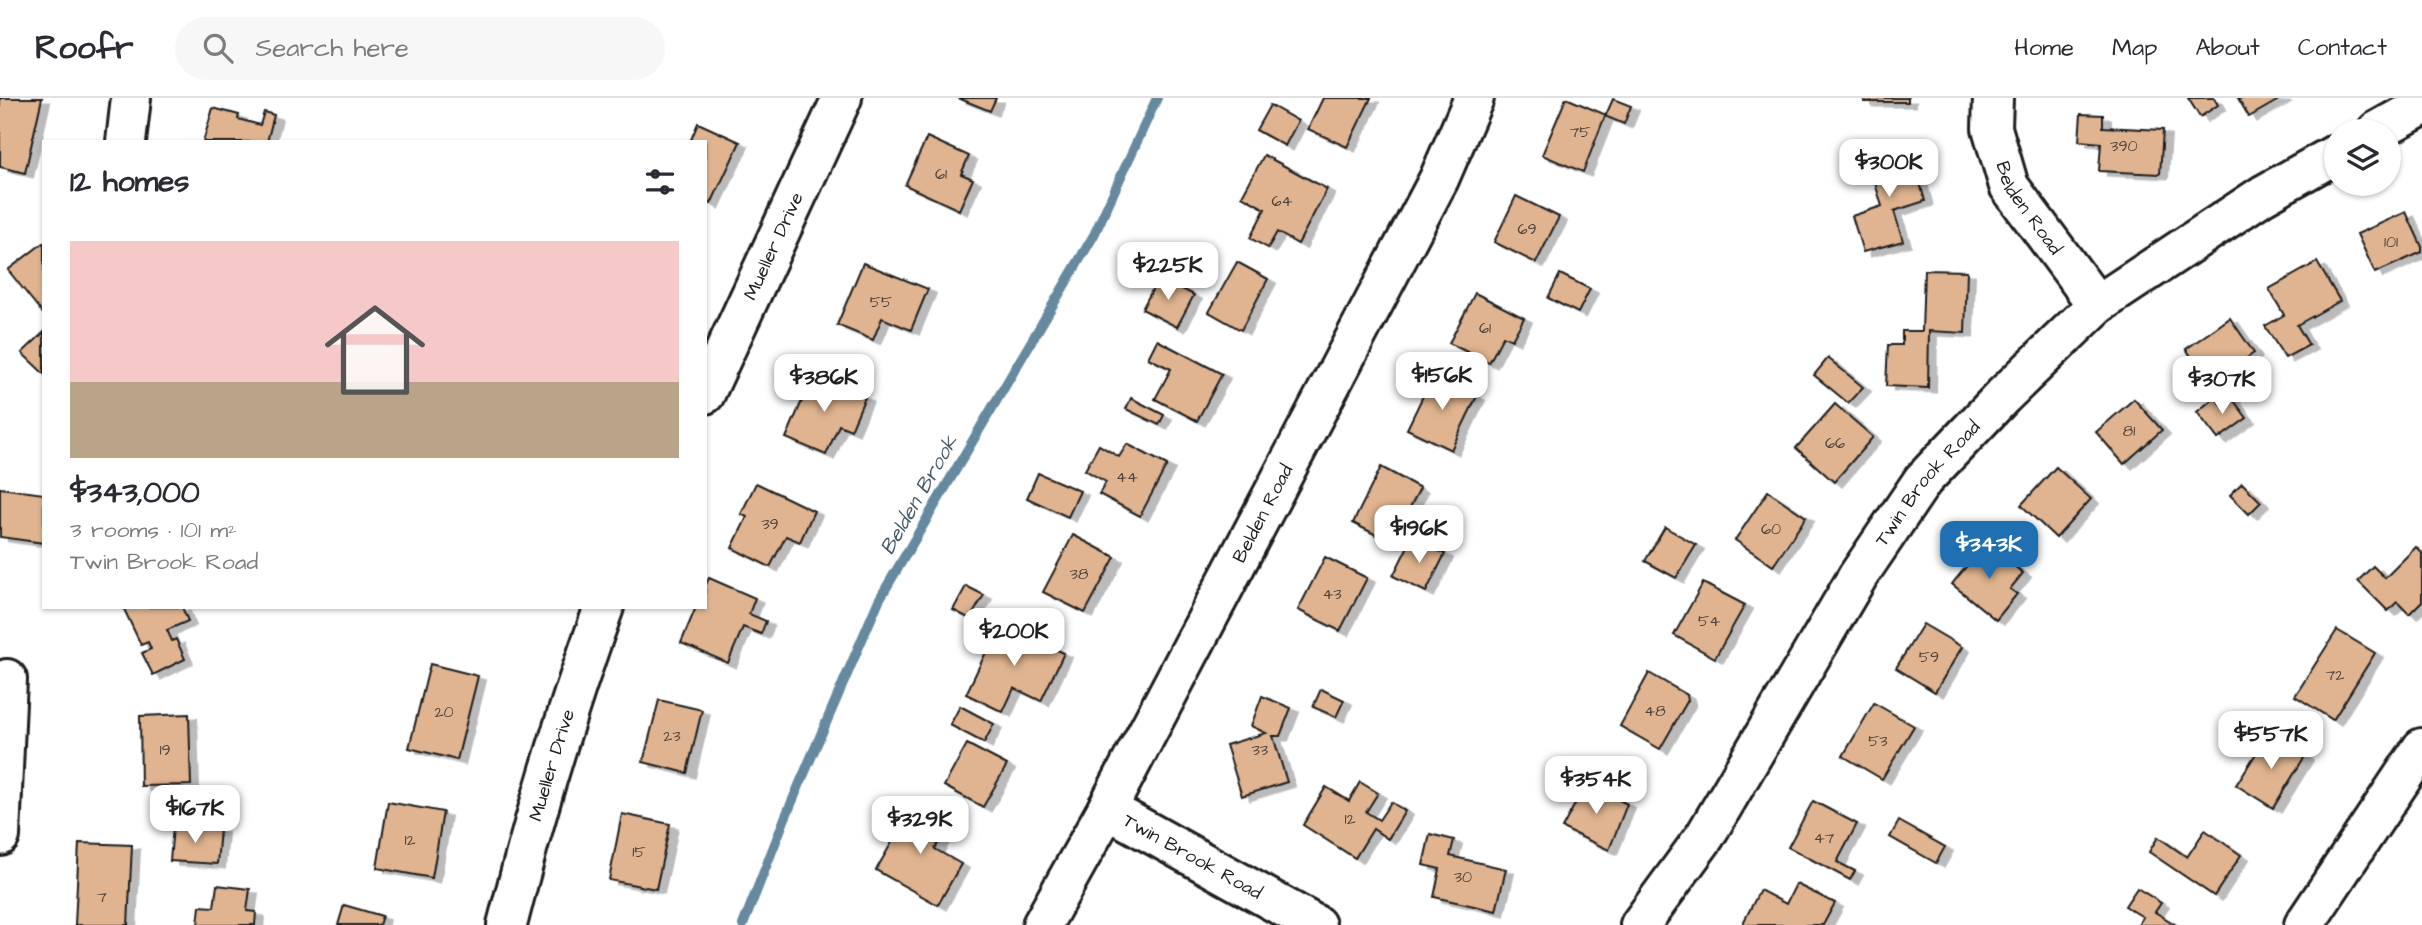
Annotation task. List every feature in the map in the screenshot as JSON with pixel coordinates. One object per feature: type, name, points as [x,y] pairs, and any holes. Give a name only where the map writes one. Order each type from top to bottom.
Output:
[{"type":"street","points":[[126,140],[131,98]]},
{"type":"street","name":"Mueller Drive","points":[[707,390],[842,98]]},
{"type":"street","name":"Belden Road","points":[[1042,925],[1107,810],[1439,179],[1474,98]]},
{"type":"street","name":"Belden Road","points":[[1993,98],[1993,128],[2009,186],[2097,305]]},
{"type":"street","points":[[2399,119],[2422,106]]},
{"type":"street","name":"Twin Brook Road","points":[[1640,925],[1705,836],[1858,576],[1923,480],[2003,396],[2097,305],[2263,195],[2324,161]]},
{"type":"street","name":"Mueller Drive","points":[[508,925],[521,869],[583,663],[603,609]]},
{"type":"street","points":[[0,836],[7,679]]},
{"type":"street","points":[[2304,925],[2422,748]]},
{"type":"street","name":"Twin Brook Road","points":[[1107,810],[1316,925]]},
{"type":"building","points":[[0,98],[42,98],[25,173],[0,167]]},
{"type":"building","points":[[958,98],[996,98],[990,111]]},
{"type":"building","points":[[1323,98],[1371,98],[1347,147],[1308,129]]},
{"type":"building","points":[[1566,98],[1606,115],[1613,99],[1631,106],[1624,124],[1605,116],[1583,172],[1542,155]]},
{"type":"building","points":[[1864,98],[1908,98],[1908,102],[1864,102]]},
{"type":"building","points":[[2188,98],[2214,98],[2218,105],[2200,117]]},
{"type":"building","points":[[2238,98],[2282,98],[2249,117]]},
{"type":"building","points":[[1270,105],[1298,121],[1285,146],[1256,130]]},
{"type":"building","points":[[213,108],[239,115],[238,119],[260,125],[264,112],[274,115],[268,140],[204,140]]},
{"type":"building","points":[[2081,114],[2103,115],[2103,127],[2163,130],[2160,174],[2099,171],[2101,143],[2079,141]]},
{"type":"building","points":[[698,123],[740,142],[711,204],[707,202],[707,140],[691,140]]},
{"type":"building","points":[[927,137],[969,156],[961,174],[973,179],[959,210],[905,185]]},
{"type":"building","points":[[1910,147],[1925,201],[1894,211],[1903,241],[1863,252],[1852,216],[1882,206],[1868,160]]},
{"type":"building","points":[[1264,155],[1327,189],[1298,244],[1277,232],[1268,248],[1250,238],[1265,209],[1242,196]]},
{"type":"building","points":[[1516,196],[1559,217],[1536,263],[1494,242]]},
{"type":"building","points":[[2406,212],[2422,252],[2375,273],[2357,234]]},
{"type":"building","points":[[42,244],[42,312],[8,270]]},
{"type":"building","points":[[1237,262],[1268,279],[1241,330],[1209,312]]},
{"type":"building","points":[[2317,262],[2340,301],[2297,325],[2309,345],[2285,358],[2265,326],[2284,315],[2269,289]]},
{"type":"building","points":[[863,263],[928,289],[911,330],[882,318],[873,340],[837,325]]},
{"type":"building","points":[[1924,270],[1967,271],[1965,333],[1929,331],[1928,388],[1886,386],[1888,345],[1902,345],[1902,331],[1922,331]]},
{"type":"building","points":[[1560,274],[1590,289],[1578,313],[1548,298]]},
{"type":"building","points":[[1159,277],[1194,295],[1177,327],[1142,309]]},
{"type":"building","points":[[1475,293],[1524,318],[1512,340],[1503,336],[1489,363],[1449,343]]},
{"type":"building","points":[[2230,318],[2254,353],[2201,390],[2188,371],[2197,365],[2186,349]]},
{"type":"building","points":[[42,334],[42,372],[22,353]]},
{"type":"building","points":[[1157,340],[1222,374],[1197,421],[1155,399],[1171,369],[1148,358]]},
{"type":"building","points":[[1828,358],[1863,387],[1848,403],[1814,375]]},
{"type":"building","points":[[813,375],[865,397],[851,430],[839,425],[826,455],[786,438]]},
{"type":"building","points":[[1433,375],[1477,396],[1451,450],[1407,429]]},
{"type":"building","points":[[2215,397],[2221,405],[2231,397],[2247,418],[2218,439],[2197,412]]},
{"type":"building","points":[[1131,398],[1164,415],[1159,425],[1126,409]]},
{"type":"building","points":[[2134,399],[2162,430],[2124,464],[2096,432]]},
{"type":"building","points":[[1835,404],[1873,437],[1834,482],[1796,448]]},
{"type":"building","points":[[1127,444],[1167,465],[1140,516],[1099,494],[1106,482],[1085,470],[1099,445],[1119,457]]},
{"type":"building","points":[[1381,467],[1420,488],[1392,543],[1353,523]]},
{"type":"building","points":[[2056,467],[2091,499],[2056,538],[2021,505]]},
{"type":"building","points":[[1038,473],[1080,491],[1068,517],[1027,498]]},
{"type":"building","points":[[756,483],[814,511],[800,542],[786,536],[770,567],[732,548],[747,517],[741,514]]},
{"type":"building","points":[[2242,483],[2261,502],[2249,514],[2230,495]]},
{"type":"building","points":[[0,488],[42,494],[42,543],[0,537]]},
{"type":"building","points":[[1768,491],[1806,517],[1773,566],[1735,540]]},
{"type":"building","points":[[1665,527],[1696,545],[1676,578],[1645,561]]},
{"type":"building","points":[[1073,535],[1115,557],[1085,613],[1043,592]]},
{"type":"building","points":[[1412,538],[1445,554],[1426,592],[1393,576]]},
{"type":"building","points":[[1985,543],[2023,573],[2010,589],[2017,594],[1996,620],[1952,584]]},
{"type":"building","points":[[2416,547],[2422,553],[2422,601],[2409,614],[2397,602],[2388,611],[2358,581],[2373,566],[2385,578]]},
{"type":"building","points":[[1325,557],[1367,578],[1340,631],[1298,610]]},
{"type":"building","points":[[709,578],[755,598],[749,614],[766,621],[761,634],[743,627],[728,663],[681,643],[695,609],[707,609]]},
{"type":"building","points":[[1703,583],[1745,605],[1715,658],[1674,635]]},
{"type":"building","points":[[966,586],[984,595],[970,619],[953,610]]},
{"type":"building","points":[[124,609],[183,609],[188,621],[167,630],[172,641],[176,639],[185,659],[153,675],[142,653],[151,649],[148,642],[141,645]]},
{"type":"building","points":[[1000,623],[1064,653],[1041,701],[1014,688],[1003,712],[966,694]]},
{"type":"building","points":[[1923,624],[1962,647],[1935,692],[1896,668]]},
{"type":"building","points":[[2337,630],[2375,653],[2333,720],[2295,696]]},
{"type":"building","points":[[430,664],[478,676],[457,760],[409,748]]},
{"type":"building","points":[[1649,673],[1687,695],[1688,700],[1660,749],[1620,726]]},
{"type":"building","points":[[1321,689],[1344,700],[1336,717],[1313,707]]},
{"type":"building","points":[[1262,696],[1291,708],[1280,736],[1273,736],[1287,782],[1242,796],[1226,745],[1266,733],[1251,726]]},
{"type":"building","points":[[659,700],[702,710],[687,773],[643,762]]},
{"type":"building","points":[[1874,703],[1914,726],[1882,779],[1843,756]]},
{"type":"building","points":[[960,706],[994,724],[984,743],[950,725]]},
{"type":"building","points":[[189,714],[191,785],[141,786],[140,716]]},
{"type":"building","points":[[2269,733],[2305,756],[2273,808],[2236,785]]},
{"type":"building","points":[[967,744],[1007,765],[983,807],[944,786]]},
{"type":"building","points":[[1360,782],[1378,793],[1366,812],[1379,820],[1391,802],[1405,811],[1388,839],[1373,829],[1355,858],[1303,825],[1326,787],[1349,801]]},
{"type":"building","points":[[1587,782],[1627,804],[1609,850],[1562,828]]},
{"type":"building","points":[[1813,801],[1857,824],[1837,862],[1855,871],[1850,880],[1788,847]]},
{"type":"building","points":[[388,802],[443,812],[432,878],[377,868]]},
{"type":"building","points":[[915,802],[950,822],[935,849],[961,864],[938,905],[876,870]]},
{"type":"building","points":[[622,814],[670,824],[656,889],[609,880]]},
{"type":"building","points":[[1899,821],[1945,847],[1936,863],[1890,837]]},
{"type":"building","points":[[173,826],[220,829],[217,864],[170,861]]},
{"type":"building","points":[[2205,830],[2241,855],[2214,896],[2149,852],[2158,837],[2187,857]]},
{"type":"building","points":[[1430,834],[1454,840],[1450,856],[1506,869],[1496,911],[1434,897],[1440,869],[1423,865]]},
{"type":"building","points":[[79,843],[132,845],[128,925],[75,925]]},
{"type":"building","points":[[1796,884],[1835,903],[1823,925],[1742,925],[1760,890],[1786,904]]},
{"type":"building","points":[[217,885],[250,889],[247,911],[256,912],[255,925],[198,925],[200,906],[214,907]]},
{"type":"building","points":[[2137,888],[2161,903],[2155,912],[2176,925],[2138,925],[2143,917],[2125,906]]},
{"type":"building","points":[[344,905],[382,916],[379,925],[338,925]]},
{"type":"waterway","name":"Belden Brook","points":[[743,925],[785,818],[879,600],[1094,235],[1157,98]]}]
